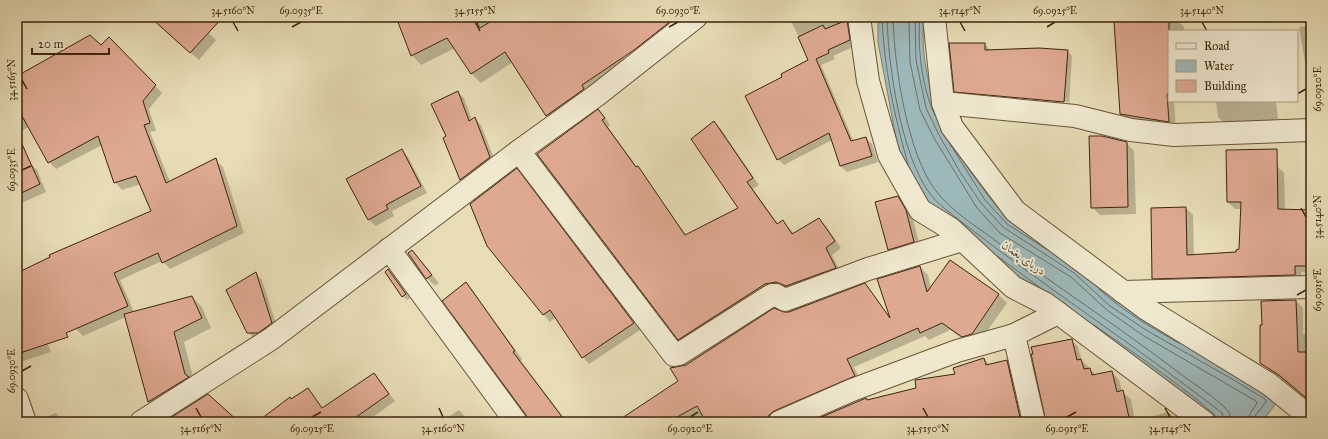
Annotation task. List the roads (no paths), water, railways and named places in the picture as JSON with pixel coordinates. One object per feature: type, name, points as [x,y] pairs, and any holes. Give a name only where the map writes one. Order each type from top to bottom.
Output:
[{"type":"street","points":[[859,17],[868,81],[889,155],[920,210],[951,229],[1012,287],[1046,304],[1204,422]]},
{"type":"street","points":[[934,17],[943,103],[952,127],[1015,211],[1145,308],[1269,384],[1311,418]]},
{"type":"street","points":[[141,422],[271,339],[388,249],[597,95],[683,21]]},
{"type":"street","points":[[943,103],[1075,116],[1131,130],[1174,135],[1311,130]]},
{"type":"street","points":[[519,151],[674,354],[679,354],[772,295],[776,295],[785,300],[868,269],[962,240]]},
{"type":"street","points":[[388,249],[516,422]]},
{"type":"street","points":[[1123,292],[1311,287]]},
{"type":"street","points":[[779,422],[852,390],[957,351],[1014,335],[1058,313]]},
{"type":"street","points":[[1014,335],[1034,422]]},
{"type":"street","points":[[17,399],[25,422]]},
{"type":"water","name":"دریای پغمان","points":[[878,17],[924,17],[923,46],[927,74],[945,128],[974,177],[1010,221],[1280,398],[1262,422],[1218,422],[1005,267],[924,200],[904,167],[895,133],[878,42]]}]
